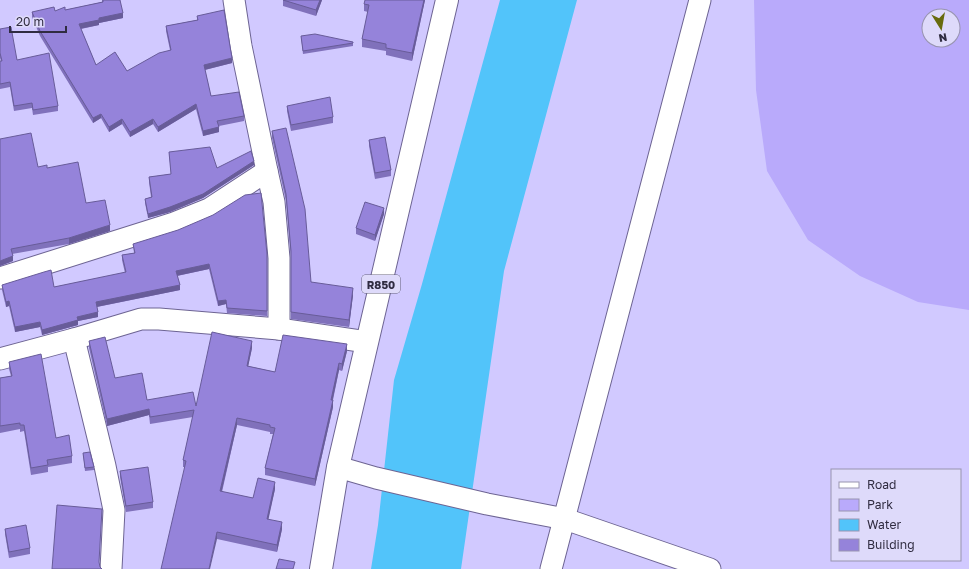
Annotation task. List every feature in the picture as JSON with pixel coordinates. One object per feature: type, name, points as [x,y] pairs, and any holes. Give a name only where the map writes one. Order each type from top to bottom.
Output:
[{"type":"main road","name":"R850","points":[[321,569],[338,467],[447,0]]},
{"type":"street","points":[[234,0],[241,46],[274,202],[279,258],[279,329]]},
{"type":"street","points":[[551,569],[700,0]]},
{"type":"street","points":[[0,278],[174,223],[209,209],[267,171]]},
{"type":"street","points":[[0,359],[141,320],[159,319],[279,329],[367,342]]},
{"type":"street","points":[[74,339],[106,466],[114,510],[112,569]]},
{"type":"street","points":[[338,467],[376,478],[487,504],[565,519],[710,569]]},
{"type":"green space","points":[[754,0],[969,0],[969,310],[918,302],[860,276],[808,240],[767,171],[756,90]]},
{"type":"water","points":[[500,0],[577,0],[504,271],[461,569],[371,569],[378,525],[394,380]]},
{"type":"building","points":[[103,0],[120,0],[123,13],[79,24],[96,65],[115,52],[127,71],[159,53],[171,50],[166,26],[198,20],[197,16],[224,10],[232,58],[204,65],[211,96],[239,92],[244,116],[217,121],[219,127],[203,131],[196,104],[158,127],[153,119],[130,132],[122,119],[109,127],[101,114],[93,118],[40,31],[32,12],[54,7],[55,11],[65,7],[65,10],[103,2]]},
{"type":"building","points":[[283,0],[320,0],[316,10]]},
{"type":"building","points":[[365,0],[424,0],[412,53],[386,48],[386,44],[362,39],[369,5],[364,4]]},
{"type":"building","points":[[11,27],[17,60],[49,53],[58,106],[33,110],[32,103],[14,106],[10,82],[0,84],[0,61],[2,61],[0,53],[0,29]]},
{"type":"building","points":[[315,34],[353,43],[303,51],[301,36]]},
{"type":"building","points":[[330,97],[333,117],[291,125],[287,106]]},
{"type":"building","points":[[286,128],[305,209],[311,282],[353,288],[349,320],[291,312],[291,251],[286,194],[272,131]]},
{"type":"building","points":[[31,133],[38,167],[47,165],[47,168],[78,162],[86,203],[105,200],[110,225],[69,238],[11,249],[13,256],[0,261],[0,139]]},
{"type":"building","points":[[385,137],[391,170],[375,173],[369,140]]},
{"type":"building","points":[[210,147],[217,168],[251,151],[254,161],[203,194],[148,214],[145,199],[152,197],[149,177],[171,174],[169,152]]},
{"type":"building","points":[[261,193],[267,254],[267,311],[227,308],[226,300],[218,301],[209,264],[176,271],[180,285],[96,302],[98,312],[77,317],[78,320],[42,330],[40,322],[15,327],[9,301],[6,302],[2,285],[51,270],[54,287],[126,272],[122,255],[135,253],[133,244],[178,230],[213,215],[245,195]]},
{"type":"building","points":[[365,202],[384,208],[375,235],[356,228]]},
{"type":"building","points":[[212,332],[252,341],[247,366],[275,372],[283,335],[347,344],[342,364],[339,363],[331,400],[333,400],[315,479],[265,468],[275,428],[270,427],[270,425],[237,418],[220,491],[253,498],[258,478],[275,482],[267,519],[282,522],[277,545],[217,532],[209,569],[161,569],[186,461],[183,460],[194,410],[150,417],[149,409],[107,419],[89,341],[105,337],[115,378],[142,373],[147,400],[193,392],[196,406]]},
{"type":"building","points":[[41,354],[56,438],[69,435],[72,456],[47,460],[48,465],[31,468],[24,425],[20,425],[20,423],[0,426],[0,378],[12,376],[9,362]]},
{"type":"building","points":[[90,452],[94,467],[85,468],[83,453]]},
{"type":"building","points":[[148,467],[153,502],[126,506],[120,471]]},
{"type":"building","points":[[57,505],[102,509],[99,562],[102,569],[52,569]]},
{"type":"building","points":[[26,525],[30,548],[9,552],[5,529]]},
{"type":"building","points":[[279,559],[295,562],[293,569],[276,569]]}]
